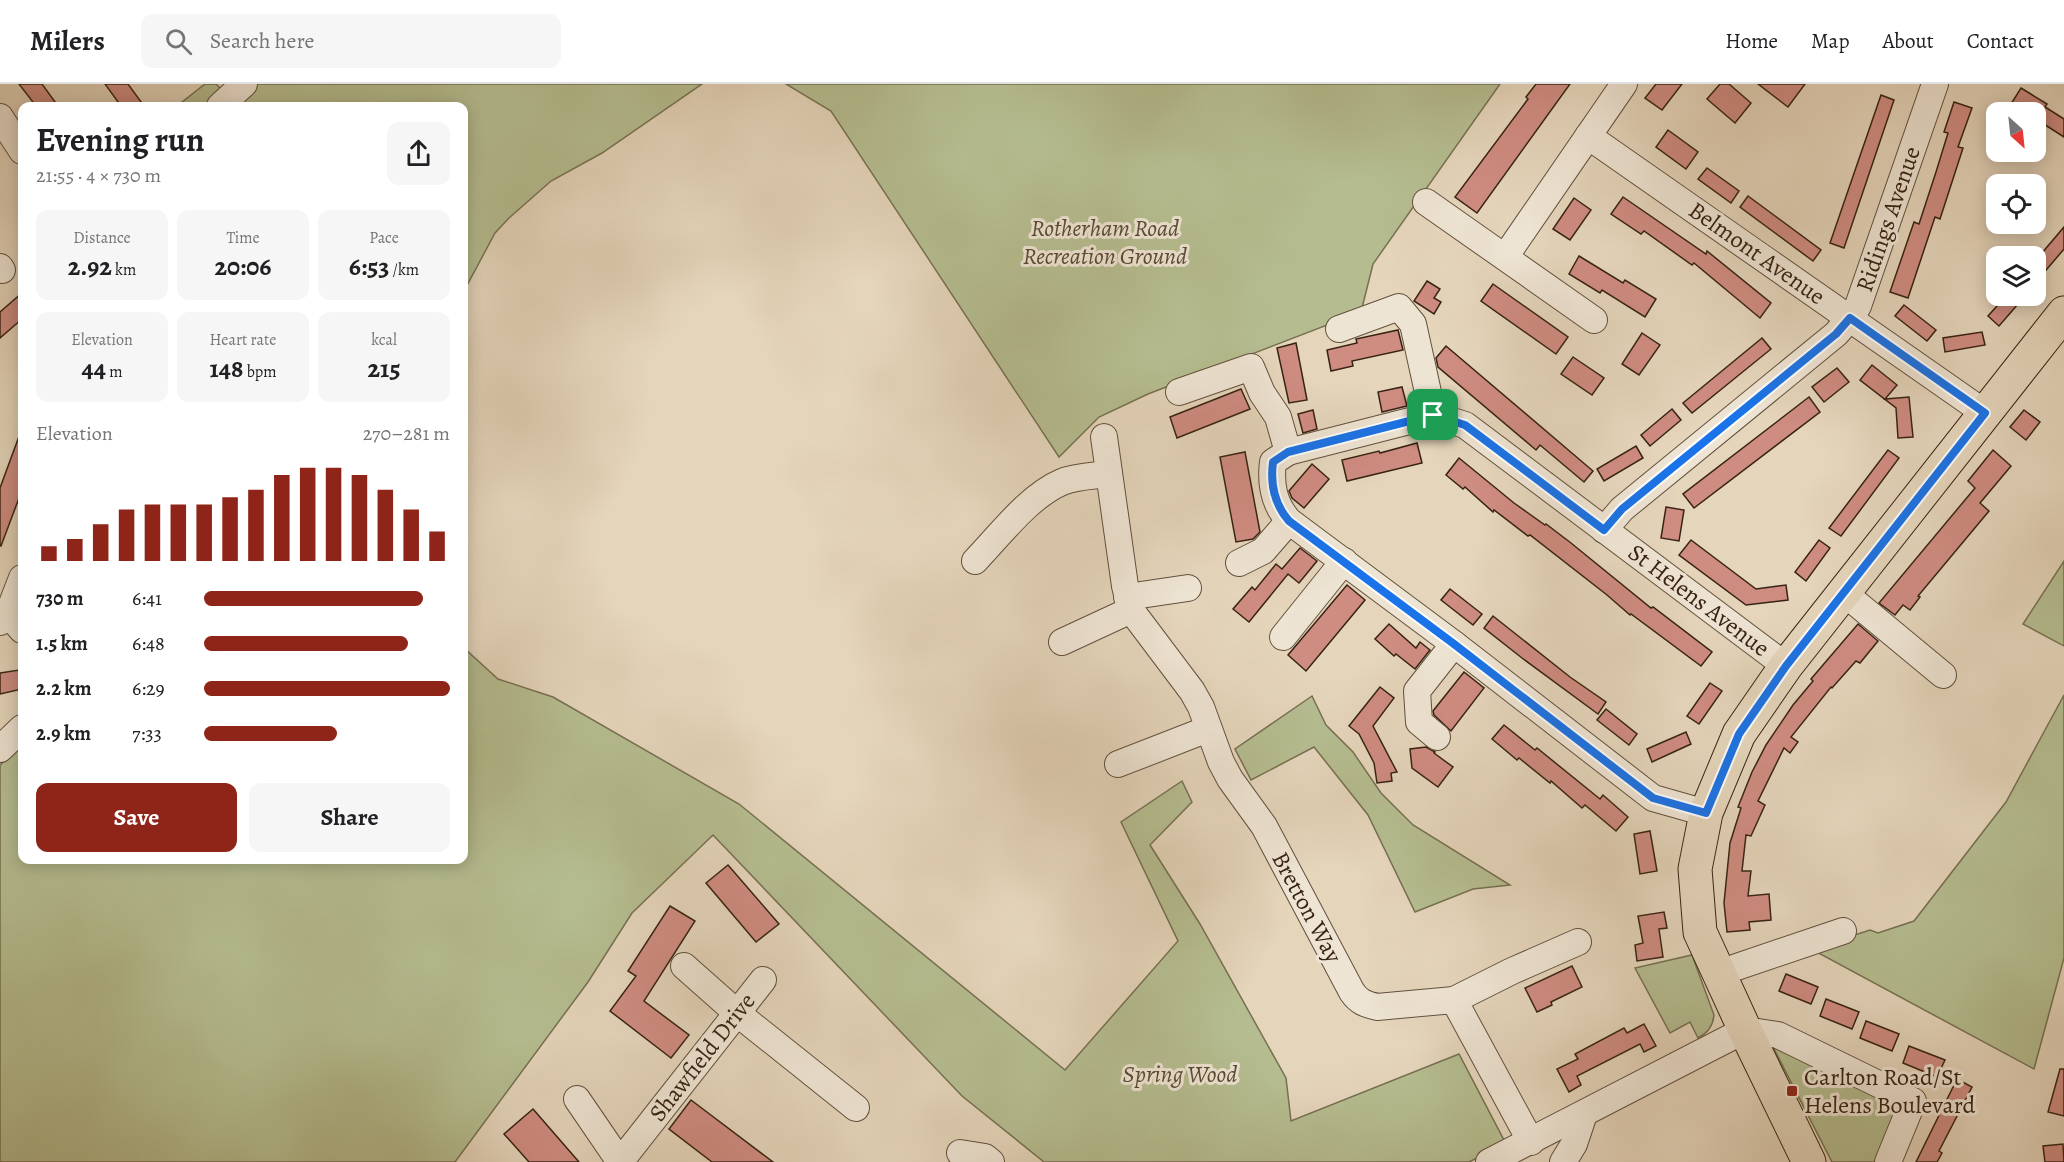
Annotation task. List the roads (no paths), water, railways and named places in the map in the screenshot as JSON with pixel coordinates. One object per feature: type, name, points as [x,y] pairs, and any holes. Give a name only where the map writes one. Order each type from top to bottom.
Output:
[{"type":"main road","points":[[1809,1162],[1700,932],[1695,869],[1706,813],[1739,734],[1786,666],[2064,313]]},
{"type":"street","points":[[224,102],[244,84]]},
{"type":"street","points":[[1505,257],[1624,84]]},
{"type":"street","name":"Ridings Avenue","points":[[1604,530],[1622,509],[1836,334],[1850,318],[1858,306],[1935,84]]},
{"type":"street","points":[[0,117],[18,145]]},
{"type":"street","name":"Belmont Avenue","points":[[1588,135],[1985,413]]},
{"type":"street","points":[[1426,202],[1594,320]]},
{"type":"street","points":[[1339,329],[1399,307],[1413,324],[1433,415],[1288,452],[1273,462],[1271,477],[1278,508],[1289,521],[1454,644],[1653,798],[1706,813]]},
{"type":"street","points":[[1179,392],[1251,367],[1262,393],[1278,417],[1288,452]]},
{"type":"street","name":"St Helens Avenue","points":[[1433,415],[1465,425],[1786,666]]},
{"type":"street","name":"Bretton Way","points":[[1104,437],[1129,604],[1192,691],[1201,707],[1230,780],[1264,826],[1357,1000],[1377,1007],[1454,1000],[1578,942]]},
{"type":"street","points":[[975,561],[1034,500],[1063,481],[1109,474]]},
{"type":"street","points":[[1239,563],[1263,551],[1289,521]]},
{"type":"street","points":[[1283,637],[1344,561]]},
{"type":"street","points":[[1073,638],[1129,604],[1188,588]]},
{"type":"street","points":[[10,622],[18,593]]},
{"type":"street","points":[[1844,593],[1943,675]]},
{"type":"street","points":[[1437,737],[1419,722],[1417,691],[1454,644]]},
{"type":"street","points":[[1119,765],[1209,729]]},
{"type":"street","points":[[0,748],[18,732]]},
{"type":"street","points":[[1719,973],[1843,931]]},
{"type":"street","points":[[684,966],[737,1013],[856,1108]]},
{"type":"street","name":"Shawfield Drive","points":[[620,1162],[762,980]]},
{"type":"street","points":[[1454,1000],[1531,1142]]},
{"type":"street","points":[[1489,1162],[1745,1030],[1778,1035],[1913,1101],[1888,1162]]},
{"type":"street","points":[[577,1099],[620,1162]]},
{"type":"street","points":[[1563,1162],[1574,1143],[1584,1114]]},
{"type":"street","points":[[960,1153],[985,1157],[991,1162]]},
{"type":"place","name":"Carlton Road/St Helens Boulevard","points":[[1792,1091]]},
{"type":"park label","name":"Rotherham Road Recreation Ground","points":[[1105,242]]},
{"type":"park label","name":"Spring Wood","points":[[1180,1074]]}]
